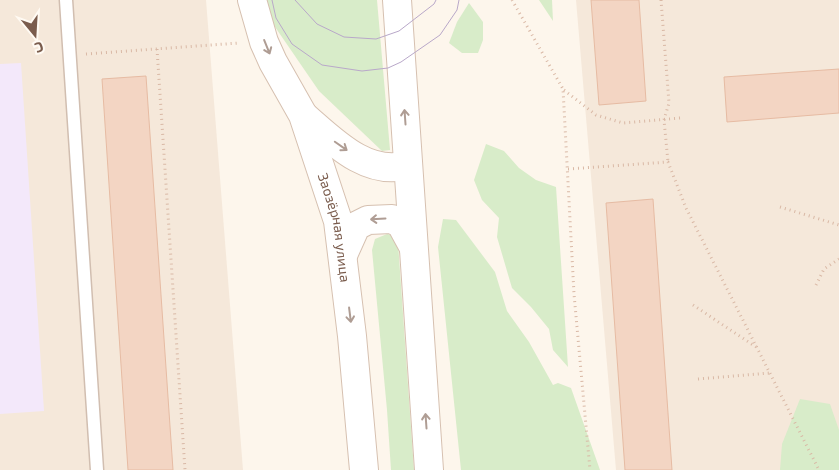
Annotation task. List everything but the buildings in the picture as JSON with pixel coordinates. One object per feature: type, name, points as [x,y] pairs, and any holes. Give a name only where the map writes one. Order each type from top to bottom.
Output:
[{"type":"main road","name":"Заозёрная улица","points":[[252,0],[264,42],[303,115],[338,221],[352,336],[364,470]]},
{"type":"main road","points":[[396,0],[429,470]]},
{"type":"main road","points":[[303,115],[332,140],[356,157],[374,166],[397,169],[408,165]]},
{"type":"main road","points":[[343,255],[356,226],[368,220],[392,219],[401,224],[413,246]]},
{"type":"lane","points":[[66,0],[97,470]]},
{"type":"path","points":[[512,0],[563,89],[596,115],[623,123],[680,118]]},
{"type":"path","points":[[661,0],[669,104],[664,120],[668,162],[686,208],[819,470]]},
{"type":"path","points":[[70,55],[264,42]]},
{"type":"path","points":[[156,49],[185,470]]},
{"type":"path","points":[[563,89],[574,294],[590,470]]},
{"type":"path","points":[[568,169],[668,162]]},
{"type":"path","points":[[780,207],[839,225]]},
{"type":"path","points":[[816,285],[824,269],[839,259]]},
{"type":"path","points":[[693,304],[757,347]]},
{"type":"path","points":[[698,378],[770,372]]},
{"type":"shaded area","points":[[0,0],[206,0],[243,470],[0,470]]},
{"type":"shaded area","points":[[576,0],[839,0],[839,470],[616,470]]},
{"type":"shaded area","points":[[21,63],[44,411],[0,414],[0,64]]},
{"type":"green space","points":[[265,0],[377,0],[390,150],[382,151],[319,91],[273,24]]},
{"type":"green space","points":[[539,0],[552,0],[553,21]]},
{"type":"green space","points":[[469,3],[483,22],[483,40],[478,53],[462,53],[449,43],[457,22]]},
{"type":"green space","points":[[486,144],[504,151],[519,168],[536,180],[556,187],[568,367],[553,350],[549,329],[512,288],[497,237],[499,218],[482,200],[474,180]]},
{"type":"green space","points":[[443,219],[456,220],[495,272],[507,311],[529,342],[553,385],[558,383],[571,388],[600,470],[461,470],[438,247]]},
{"type":"green space","points":[[387,234],[394,235],[398,243],[414,470],[391,470],[372,250],[375,239]]},
{"type":"green space","points":[[800,399],[830,404],[839,430],[839,470],[780,470],[782,444]]},
{"type":"tram line","points":[[272,0],[276,18],[292,44],[322,65],[362,71],[388,68],[401,62],[440,35],[457,10],[459,0]]},
{"type":"tram line","points":[[295,0],[317,24],[344,37],[376,39],[399,31],[434,4],[436,0]]}]
